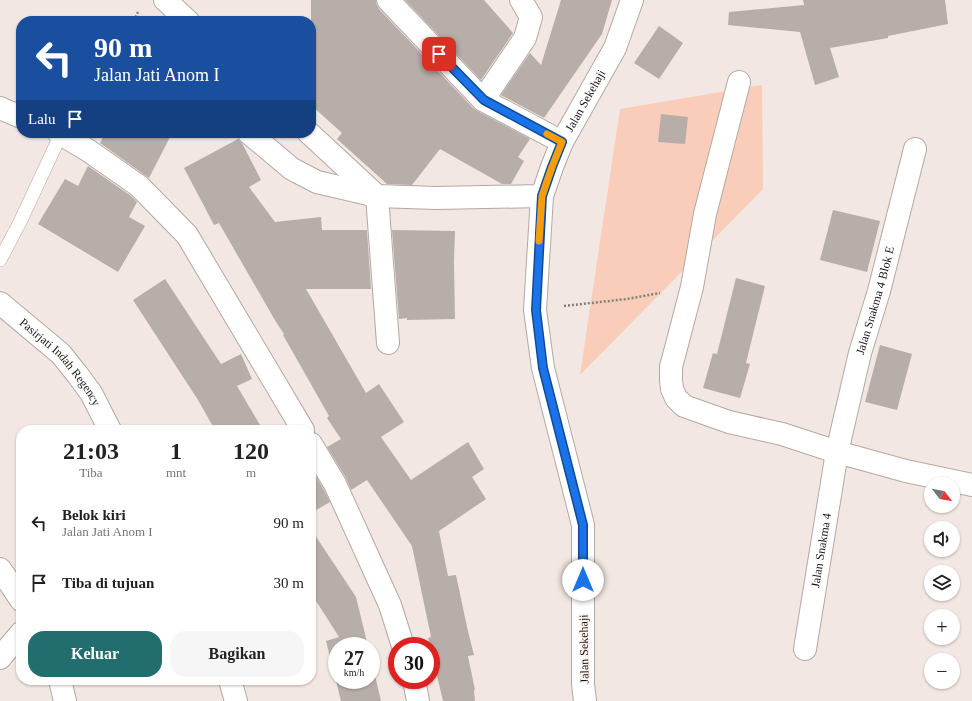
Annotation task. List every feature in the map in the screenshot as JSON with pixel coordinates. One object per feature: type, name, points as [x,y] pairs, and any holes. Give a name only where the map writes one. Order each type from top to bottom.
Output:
[{"type":"street","points":[[165,0],[183,16]]},
{"type":"street","points":[[388,0],[484,100],[562,142]]},
{"type":"street","points":[[484,100],[525,38],[531,17],[521,0]]},
{"type":"street","name":"Jalan Sekehaji","points":[[585,701],[583,525],[543,368],[536,310],[542,196],[562,142],[615,48],[632,0]]},
{"type":"street","points":[[738,82],[705,214],[692,287],[671,368],[672,388],[676,398],[684,406],[729,422],[782,434],[837,452],[906,471],[972,485]]},
{"type":"street","points":[[0,108],[16,115]]},
{"type":"street","points":[[69,138],[139,186],[187,235],[300,425]]},
{"type":"street","points":[[255,138],[292,169],[317,182],[377,196],[436,198],[542,196]]},
{"type":"street","points":[[314,138],[377,196],[388,344]]},
{"type":"street","name":"Jalan Snakma 4 Blok E","points":[[837,452],[860,354],[879,291],[915,149]]},
{"type":"street","name":"Pasirjati Indah Regency","points":[[0,303],[61,354],[91,394],[107,425]]},
{"type":"street","points":[[316,452],[335,484],[390,605],[400,637]]},
{"type":"street","name":"Jalan Snakma 4","points":[[804,649],[837,452]]},
{"type":"street","points":[[0,569],[16,593]]},
{"type":"street","points":[[0,658],[16,639]]},
{"type":"street","points":[[61,685],[65,701]]},
{"type":"street","points":[[231,685],[236,701]]},
{"type":"street","points":[[416,689],[418,701]]},
{"type":"lane","points":[[0,260],[20,222],[59,138]]},
{"type":"path","points":[[536,310],[627,299],[692,287]]},
{"type":"shaded area","points":[[762,85],[763,189],[580,375],[620,109]]},
{"type":"building","points":[[311,0],[376,0],[379,9],[474,109],[530,139],[518,157],[524,161],[511,184],[502,184],[440,149],[412,185],[387,184],[337,139],[342,133],[316,110],[316,16],[311,16]]},
{"type":"building","points":[[405,0],[484,0],[513,33],[481,80]]},
{"type":"building","points":[[561,0],[612,0],[602,34],[544,118],[501,95],[530,53],[541,65]]},
{"type":"building","points":[[803,0],[945,0],[948,24],[888,36],[888,38],[830,48],[839,77],[815,85],[800,32],[728,25],[729,12],[804,5]]},
{"type":"building","points":[[659,26],[683,43],[659,79],[634,63]]},
{"type":"building","points":[[661,114],[688,117],[685,144],[658,142]]},
{"type":"building","points":[[102,138],[169,138],[149,178],[100,143]]},
{"type":"building","points":[[238,139],[242,143],[261,180],[249,187],[275,222],[321,217],[322,230],[367,230],[371,289],[306,289],[366,393],[379,384],[404,422],[381,437],[411,480],[468,442],[484,469],[472,477],[486,499],[439,531],[448,576],[456,575],[474,655],[468,656],[475,690],[475,701],[443,701],[440,688],[440,637],[431,637],[412,546],[367,480],[351,490],[346,478],[327,447],[341,439],[327,418],[329,416],[283,335],[284,334],[219,223],[214,225],[184,168]]},
{"type":"building","points":[[88,166],[131,196],[137,202],[129,217],[145,226],[118,272],[38,224],[65,179],[78,186]]},
{"type":"building","points":[[833,210],[880,221],[867,272],[820,260]]},
{"type":"building","points":[[392,230],[455,231],[455,319],[399,319]]},
{"type":"building","points":[[736,278],[765,286],[746,363],[750,364],[740,398],[703,388],[713,353],[717,354]]},
{"type":"building","points":[[165,279],[221,364],[241,354],[252,379],[237,386],[260,425],[212,425],[198,400],[133,300]]},
{"type":"building","points":[[880,345],[912,354],[897,410],[865,402]]},
{"type":"building","points":[[316,476],[324,490],[330,502],[316,510]]},
{"type":"building","points":[[316,537],[356,597],[366,637],[339,637],[316,601]]},
{"type":"building","points":[[338,689],[378,689],[381,701],[341,701]]},
{"type":"slow traffic","points":[[539,241],[542,196],[562,142],[547,134]]},
{"type":"route","points":[[439,54],[484,100],[562,142],[542,196],[536,310],[543,368],[583,525],[583,580]]}]
